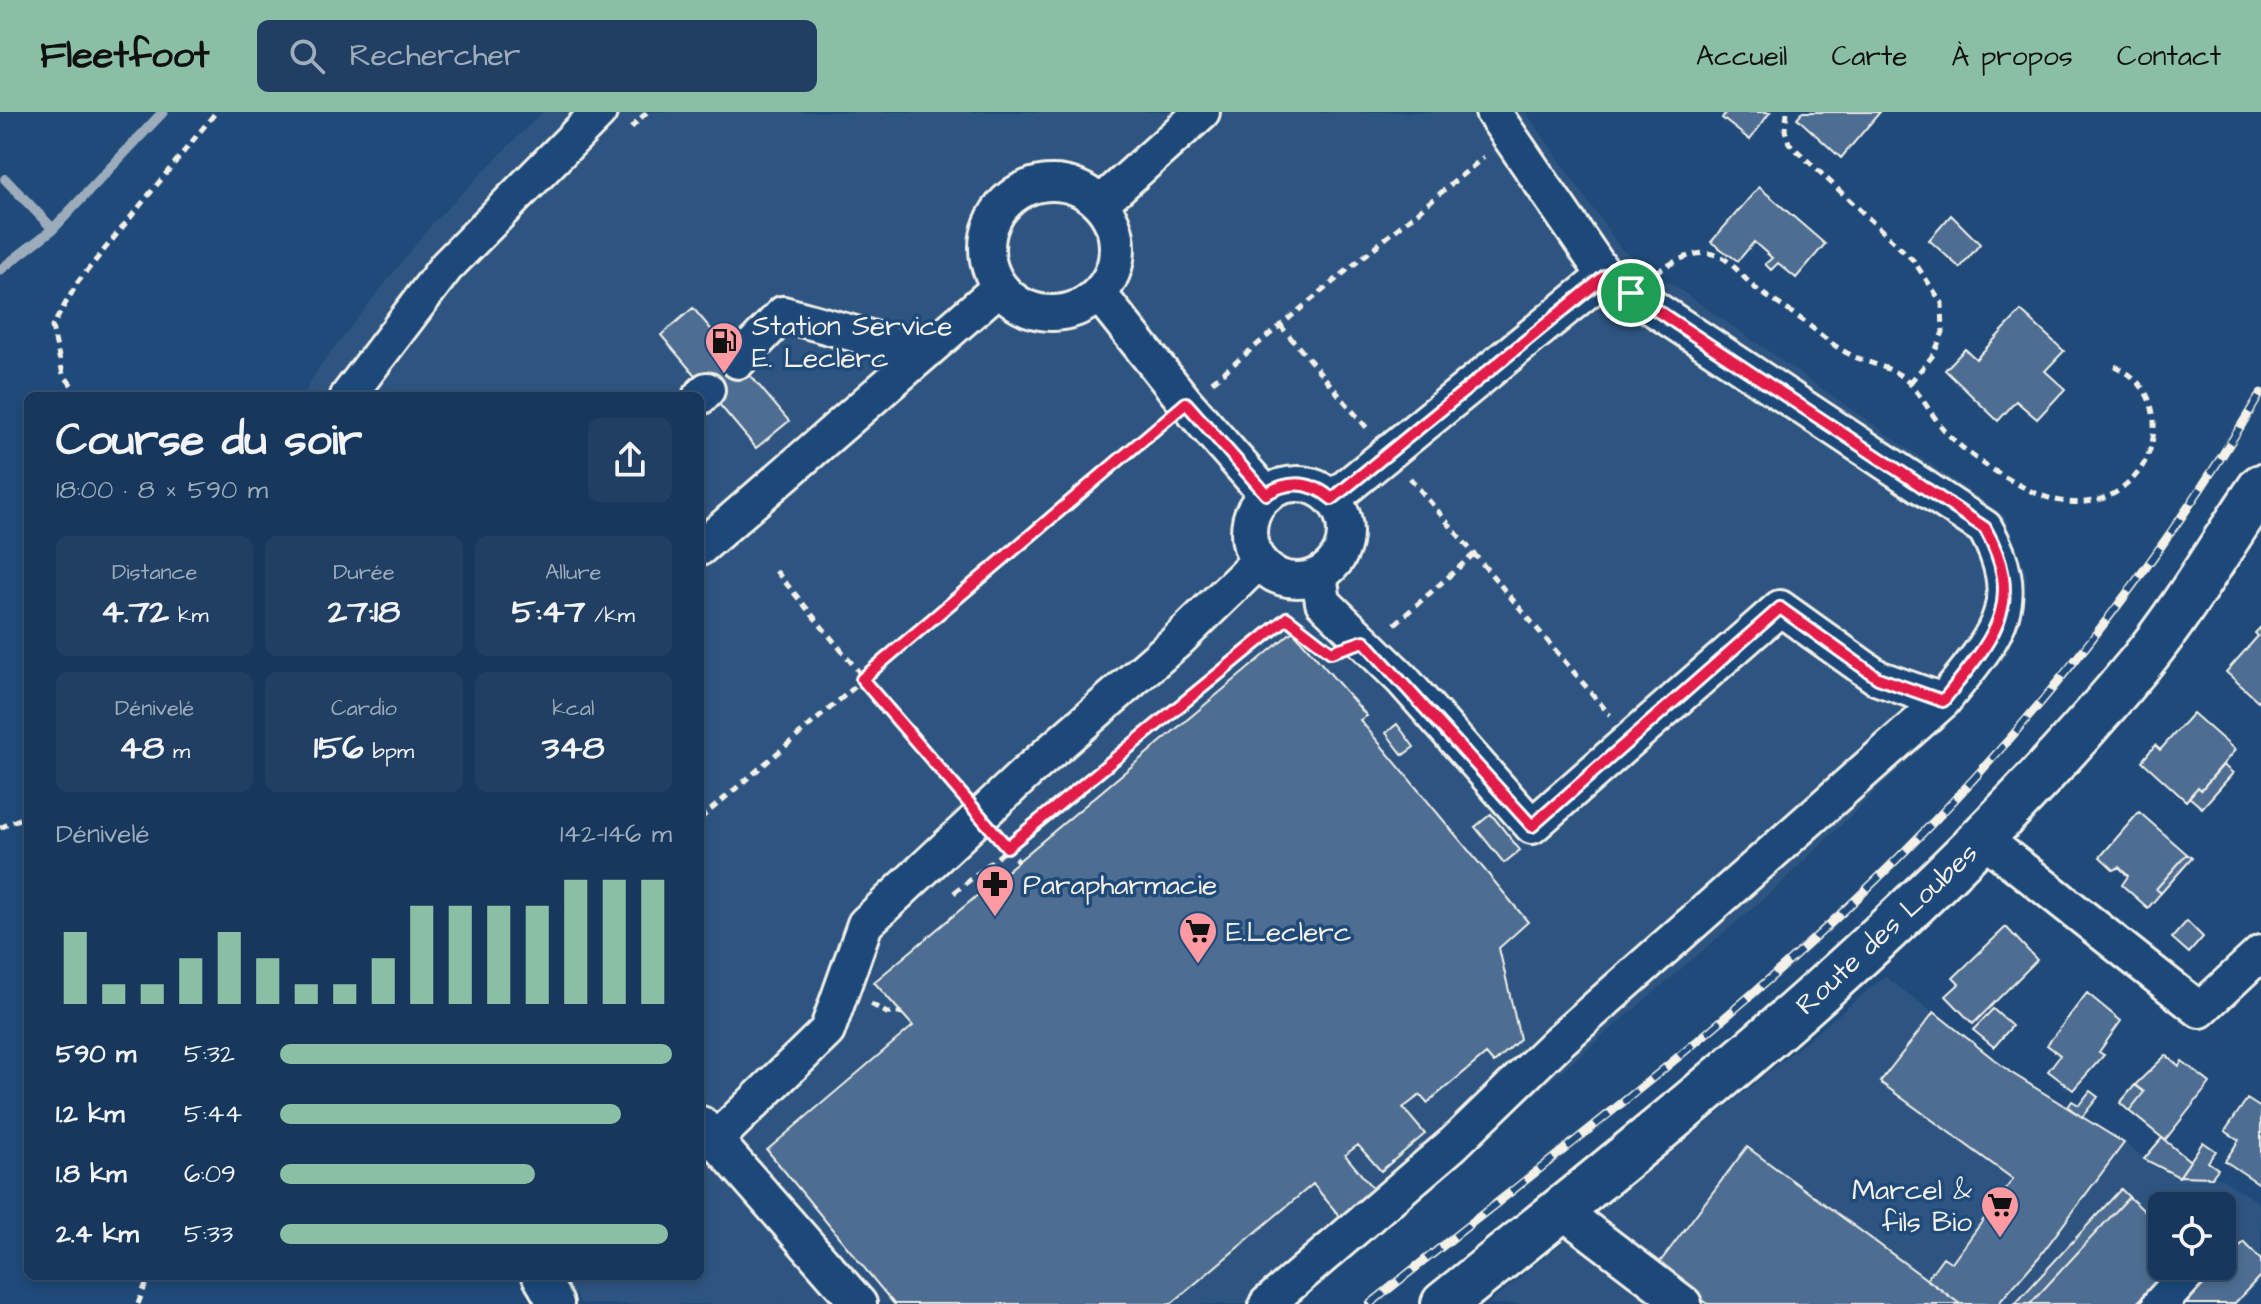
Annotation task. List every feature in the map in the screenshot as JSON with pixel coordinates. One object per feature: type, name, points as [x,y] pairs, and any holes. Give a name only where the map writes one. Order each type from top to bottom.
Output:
[{"type":"main road","name":"Route des Loubes","points":[[1444,1304],[1561,1210],[1817,993],[1984,839],[2142,660],[2261,487]]},
{"type":"street","points":[[351,392],[446,267],[599,112]]},
{"type":"street","points":[[1100,204],[1202,112]]},
{"type":"street","points":[[1267,1304],[1453,1144],[1558,1042],[1943,701],[1993,637],[2007,584],[2000,555],[1985,528],[1618,284],[1502,125]]},
{"type":"street","points":[[1041,184],[1063,184],[1083,191],[1100,204],[1112,222],[1117,242],[1115,264],[1099,294],[1075,309],[1055,313],[1034,311],[1015,301],[1000,287],[990,268],[987,246],[992,224],[1003,206],[1020,191],[1041,184]]},
{"type":"street","points":[[1332,499],[1618,284]]},
{"type":"street","points":[[704,545],[1000,287]]},
{"type":"street","points":[[1099,294],[1186,403],[1266,494]]},
{"type":"street","points":[[738,361],[783,314],[924,353]]},
{"type":"street","points":[[1306,484],[1332,499],[1343,517],[1345,538],[1338,557],[1319,575],[1287,580],[1271,573],[1259,561],[1250,542],[1250,521],[1266,494],[1285,485],[1306,484]]},
{"type":"street","points":[[859,1304],[705,1135],[827,1031],[865,924],[979,817],[1098,713],[1259,561]]},
{"type":"street","points":[[1319,575],[1323,602],[1402,679],[1532,826],[1780,608],[1878,678],[1943,701]]},
{"type":"street","points":[[1984,839],[2200,1010],[2261,953]]},
{"type":"street","points":[[1561,1210],[1684,1304]]},
{"type":"street","points":[[542,1280],[556,1304]]},
{"type":"street","points":[[2160,1304],[2182,1280]]},
{"type":"path","points":[[77,392],[63,374],[52,327],[78,282],[216,112]]},
{"type":"path","points":[[1787,112],[1785,130],[1789,143],[1913,260],[1942,303],[1943,332],[1934,354],[1909,384]]},
{"type":"path","points":[[704,816],[1280,325],[1502,125]]},
{"type":"path","points":[[1618,284],[1695,254],[1719,256],[1756,289],[1848,354],[1896,373],[1909,384],[1943,429],[1968,452],[2026,489],[2063,504],[2082,505],[2105,500],[2140,470],[2151,448],[2156,424],[2149,399],[2139,383],[2125,370],[2112,365]]},
{"type":"path","points":[[1280,325],[1631,741]]},
{"type":"path","points":[[1364,641],[1386,632],[1474,554]]},
{"type":"path","points":[[776,571],[862,679],[1018,861]]},
{"type":"path","points":[[947,898],[1287,618],[1298,627]]},
{"type":"path","points":[[0,828],[24,817]]},
{"type":"path","points":[[868,1001],[876,1010],[902,1013]]},
{"type":"path","points":[[138,1304],[147,1280]]},
{"type":"shaded area","points":[[542,112],[1526,112],[1621,249],[2005,516],[2028,577],[2009,652],[1957,713],[1776,888],[1289,1304],[581,1304],[566,1280],[704,1280],[704,392],[305,392],[319,367],[431,225]]},
{"type":"shaded area","points":[[1885,976],[2010,1072],[2124,1142],[2155,1167],[2179,1177],[2219,1177],[2261,1204],[2261,1280],[2239,1304],[1488,1304]]},
{"type":"building","points":[[1726,112],[1770,112],[1750,140],[1722,118]]},
{"type":"building","points":[[1802,112],[1880,112],[1841,158],[1797,118]]},
{"type":"building","points":[[1759,187],[1825,244],[1796,278],[1778,263],[1771,270],[1765,264],[1772,258],[1754,242],[1738,261],[1711,242]]},
{"type":"building","points":[[1951,215],[1980,244],[1960,268],[1929,240]]},
{"type":"building","points":[[693,308],[789,421],[756,448],[661,335]]},
{"type":"building","points":[[2021,311],[2064,351],[2045,371],[2065,389],[2037,419],[2016,401],[1998,421],[1945,370],[1965,349],[1976,359]]},
{"type":"building","points":[[2261,627],[2261,697],[2258,701],[2226,672],[2258,636],[2255,633]]},
{"type":"building","name":"E.Leclerc","points":[[1293,631],[1367,716],[1360,720],[1528,922],[1499,948],[1520,1039],[1494,1063],[1486,1054],[1427,1103],[1420,1095],[1403,1108],[1425,1134],[1381,1171],[1358,1145],[1345,1155],[1374,1190],[1341,1218],[1313,1184],[1171,1304],[894,1304],[767,1150],[913,1026],[874,982]]},
{"type":"building","points":[[2193,713],[2235,750],[2201,790],[2198,787],[2186,801],[2142,761],[2155,745],[2160,750]]},
{"type":"building","points":[[1397,724],[1414,747],[1403,755],[1386,733]]},
{"type":"building","points":[[2223,765],[2233,773],[2202,808],[2189,797],[2198,787],[2201,790]]},
{"type":"building","points":[[2139,812],[2187,854],[2156,889],[2161,893],[2148,908],[2122,885],[2128,876],[2119,867],[2114,870],[2100,857]]},
{"type":"building","points":[[1491,814],[1520,850],[1504,863],[1475,827]]},
{"type":"building","points":[[2187,854],[2192,858],[2161,893],[2156,889]]},
{"type":"building","points":[[2187,921],[2203,937],[2189,953],[2172,938]]},
{"type":"building","points":[[2006,927],[2037,960],[1973,1024],[1946,996],[1959,984],[1953,978]]},
{"type":"building","points":[[2087,993],[2121,1021],[2099,1052],[2104,1055],[2073,1090],[2048,1071],[2060,1055],[2047,1045]]},
{"type":"building","points":[[1993,1009],[2012,1026],[1994,1047],[1973,1030]]},
{"type":"building","points":[[1934,1012],[2010,1072],[2124,1143],[2039,1257],[1998,1304],[1960,1304],[1927,1279],[1943,1257],[1952,1263],[2013,1179],[1880,1082]]},
{"type":"building","points":[[2166,1055],[2179,1066],[2182,1061],[2210,1083],[2165,1140],[2129,1111],[2144,1092],[2135,1085]]},
{"type":"building","points":[[2135,1085],[2144,1092],[2129,1111],[2120,1103]]},
{"type":"building","points":[[2090,1091],[2098,1097],[2082,1117],[2068,1107],[2072,1101],[2079,1105]]},
{"type":"building","points":[[2247,1099],[2261,1108],[2261,1185],[2225,1161],[2239,1140],[2225,1131]]},
{"type":"building","points":[[2162,1138],[2190,1161],[2179,1177],[2144,1159]]},
{"type":"building","points":[[2203,1142],[2216,1151],[2208,1162],[2218,1169],[2212,1177],[2180,1176]]},
{"type":"building","points":[[1747,1147],[1960,1304],[1708,1304],[1657,1266]]},
{"type":"building","points":[[2121,1189],[2129,1197],[2030,1304],[2015,1304]]},
{"type":"building","points":[[2129,1197],[2148,1214],[2148,1280],[2158,1280],[2136,1304],[2030,1304]]},
{"type":"building","points":[[2244,1242],[2261,1260],[2261,1275],[2234,1304],[2185,1304],[2208,1280],[2236,1280],[2236,1250]]},
{"type":"waterway","points":[[0,270],[53,229],[163,112]]},
{"type":"waterway","points":[[5,179],[53,229]]},
{"type":"railway","points":[[1370,1304],[1712,1028],[1779,971],[1906,850],[2005,744],[2097,632],[2183,515],[2261,393]]},
{"type":"place","name":"Station Service E. Leclerc","points":[[724,375]]},
{"type":"place","name":"Parapharmacie","points":[[995,918]]},
{"type":"place","name":"E.Leclerc","points":[[1198,965]]},
{"type":"place","name":"Marcel & fils Bio","points":[[2000,1239]]},
{"type":"route","points":[[1605,276],[1631,293],[1985,528],[2000,555],[2007,584],[1993,637],[1943,701],[1878,678],[1780,608],[1532,826],[1402,679],[1364,641],[1331,652],[1287,618],[1007,847],[862,679],[1186,403],[1266,494],[1285,485],[1306,484],[1332,499],[1605,276]]}]
